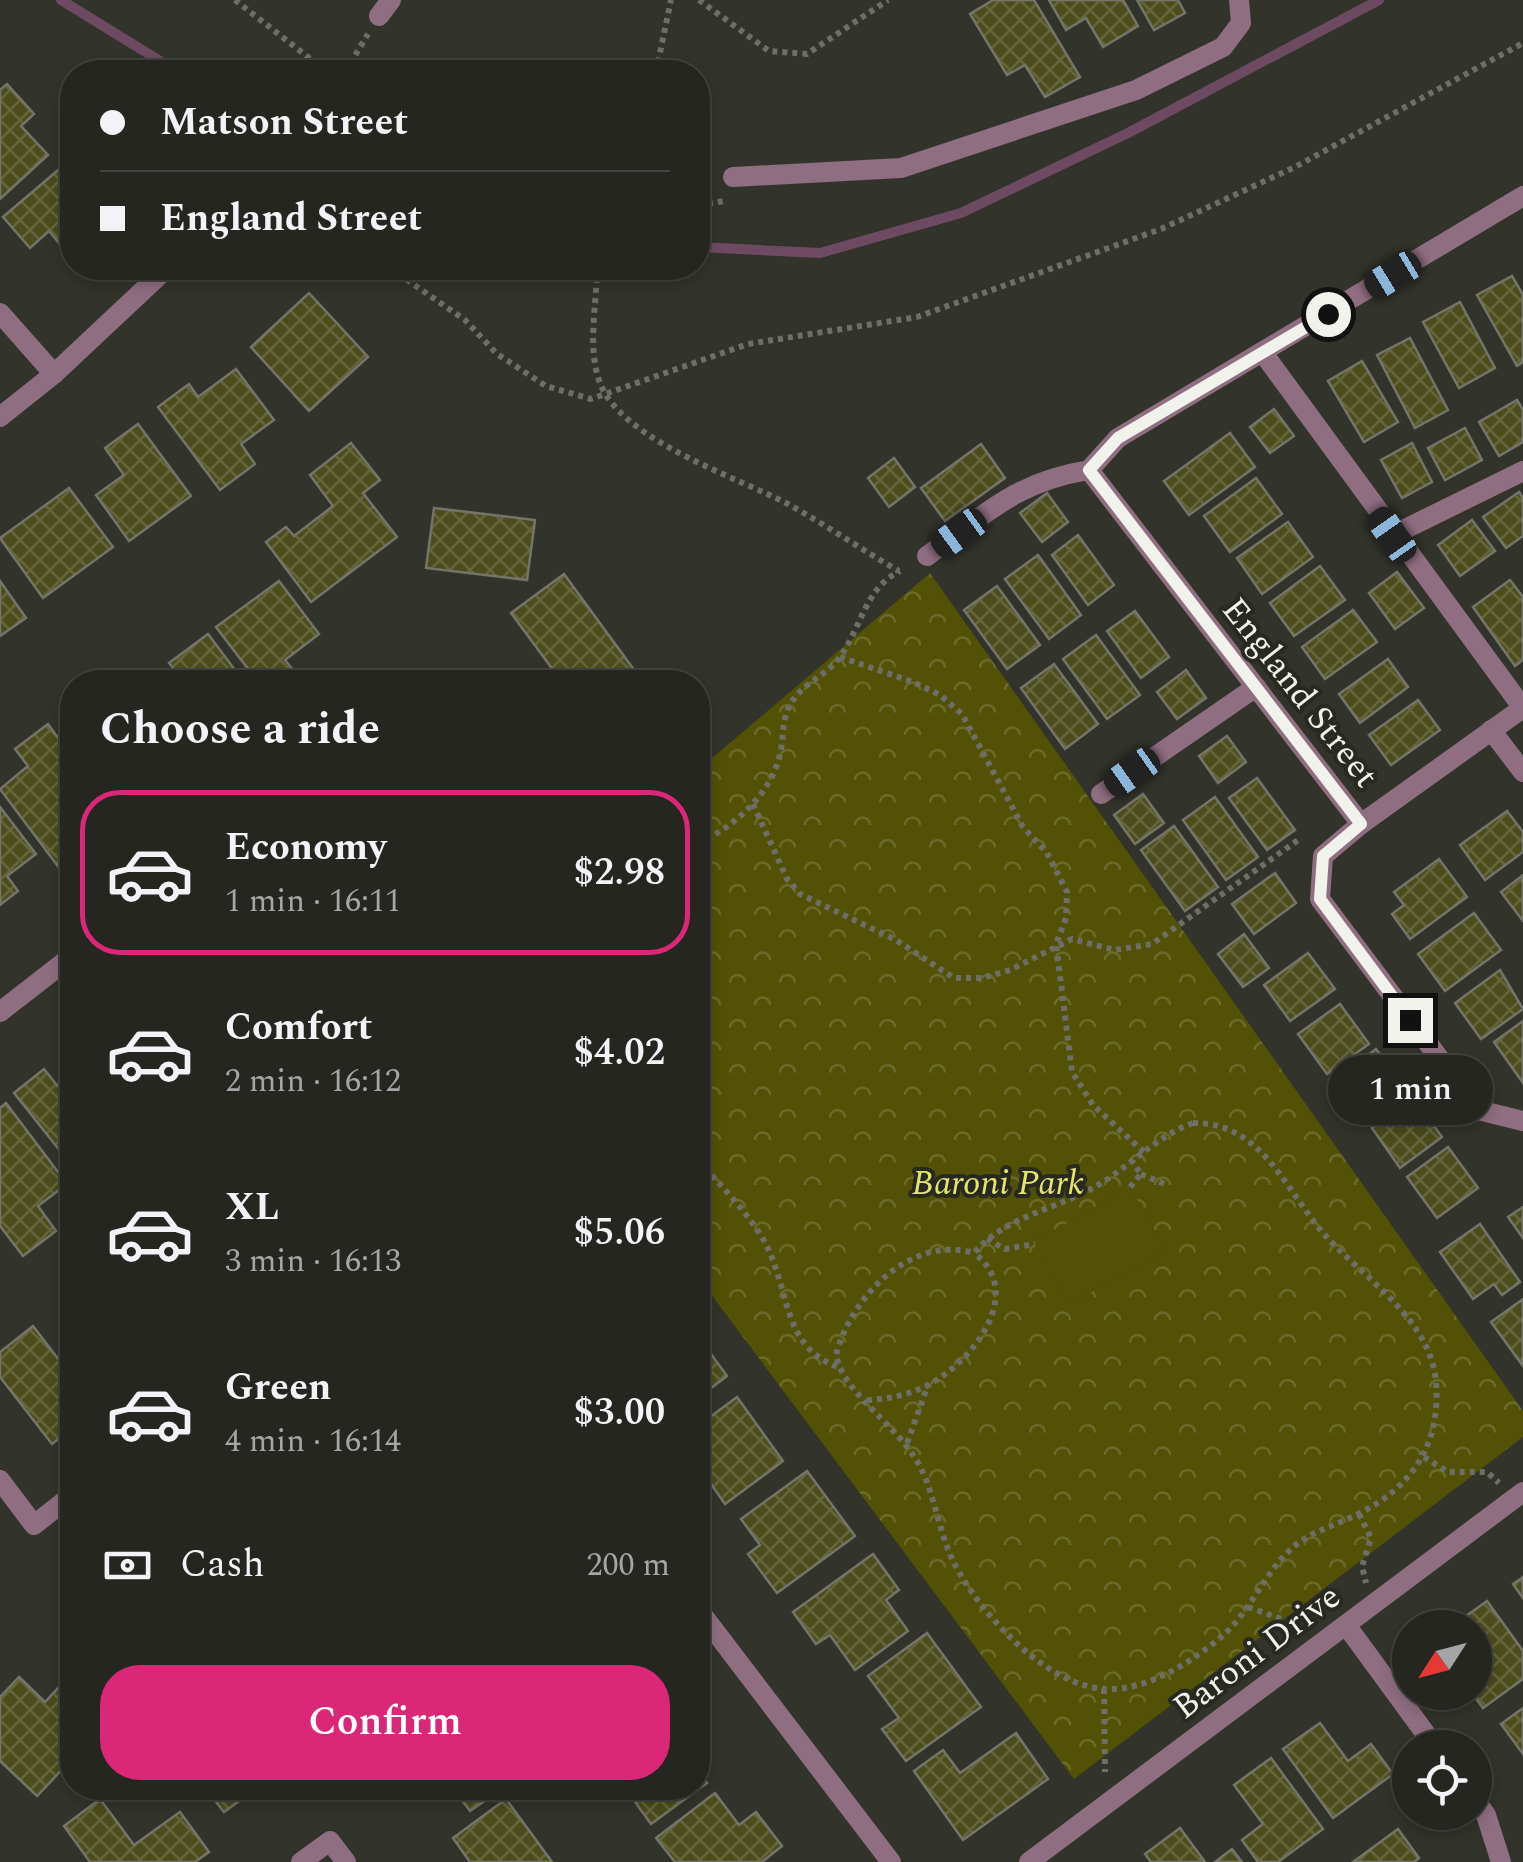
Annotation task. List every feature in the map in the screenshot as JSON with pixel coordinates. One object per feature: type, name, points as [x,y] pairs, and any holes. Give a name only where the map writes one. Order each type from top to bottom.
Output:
[{"type":"street","points":[[733,177],[901,168],[1136,90],[1223,47],[1241,23],[1239,0]]},
{"type":"street","points":[[927,556],[1023,487],[1046,477],[1089,470],[1118,438],[1523,196]]},
{"type":"street","points":[[0,417],[54,374],[154,280]]},
{"type":"street","points":[[0,313],[54,374]]},
{"type":"street","points":[[1262,354],[1523,708],[1361,824]]},
{"type":"street","name":"England Street","points":[[1089,470],[1361,824],[1323,856],[1320,899],[1478,1110],[1523,1121]]},
{"type":"street","points":[[1392,535],[1523,471]]},
{"type":"street","points":[[1101,794],[1256,686]]},
{"type":"street","points":[[1491,730],[1523,772]]},
{"type":"street","points":[[0,1012],[60,965]]},
{"type":"street","points":[[0,1480],[34,1525],[60,1505]]},
{"type":"street","name":"Baroni Drive","points":[[1029,1862],[1519,1495]]},
{"type":"street","points":[[710,1625],[891,1862]]},
{"type":"street","points":[[1346,1625],[1423,1730]]},
{"type":"street","points":[[1491,1830],[1501,1862]]},
{"type":"street","points":[[302,1862],[330,1841],[346,1862]]},
{"type":"path","points":[[235,0],[312,60]]},
{"type":"path","points":[[658,60],[671,0]]},
{"type":"path","points":[[700,0],[769,51],[807,54],[888,0]]},
{"type":"path","points":[[352,60],[385,8]]},
{"type":"path","points":[[407,280],[465,320],[497,354],[546,386],[592,399],[748,344],[917,317],[1162,229],[1295,167],[1523,43]]},
{"type":"path","points":[[597,280],[594,364],[606,394],[624,414],[662,441],[790,506],[899,571]]},
{"type":"path","points":[[710,835],[752,804],[772,780],[783,722],[792,702],[840,657],[884,578],[927,556]]},
{"type":"path","points":[[840,657],[913,682],[962,714],[1023,827],[1061,874],[1067,892],[1066,918],[1056,944],[1072,1072],[1093,1105],[1144,1152]]},
{"type":"path","points":[[752,804],[788,879],[800,894],[896,940],[954,978],[982,978],[1010,970],[1072,939],[1128,950],[1152,944],[1346,805]]},
{"type":"path","points":[[710,1176],[763,1239],[786,1289],[791,1322],[804,1348],[838,1367],[907,1444],[924,1473],[953,1560],[974,1595],[1030,1656],[1057,1672],[1104,1689],[1144,1682],[1182,1666],[1222,1637],[1286,1554],[1303,1538],[1358,1514],[1390,1494],[1424,1457],[1437,1413],[1436,1378],[1428,1346],[1406,1315],[1302,1208],[1259,1145],[1218,1123],[1193,1123],[1171,1131],[1091,1189],[1012,1222],[986,1239],[974,1253]]},
{"type":"path","points":[[1132,1162],[1142,1174],[1167,1185]]},
{"type":"path","points":[[1130,1188],[1142,1174]]},
{"type":"path","points":[[986,1239],[1005,1249],[1035,1244]]},
{"type":"path","points":[[838,1367],[842,1331],[872,1286],[918,1259],[963,1250],[974,1253],[995,1276],[994,1308],[971,1352],[928,1386],[884,1400],[866,1400]]},
{"type":"path","points":[[907,1444],[928,1386]]},
{"type":"path","points":[[1424,1457],[1448,1472],[1488,1472],[1519,1495]]},
{"type":"path","points":[[1358,1514],[1371,1538],[1361,1576],[1378,1600]]},
{"type":"path","points":[[1248,1607],[1295,1626],[1314,1649]]},
{"type":"path","points":[[1104,1689],[1108,1803]]},
{"type":"green space","name":"Baroni Park","points":[[930,573],[1523,1411],[1523,1437],[1074,1779],[710,1293],[710,760]]},
{"type":"green space","points":[[1130,1187],[1166,1250],[1069,1305],[1033,1242]]},
{"type":"building","points":[[993,0],[1034,0],[1080,77],[1045,97],[1025,65],[1007,75],[970,14]]},
{"type":"building","points":[[1049,0],[1123,0],[1138,26],[1103,47],[1086,18],[1066,30]]},
{"type":"building","points":[[1137,0],[1178,0],[1185,13],[1154,30]]},
{"type":"building","points":[[7,84],[34,114],[21,126],[48,155],[0,199],[0,90]]},
{"type":"building","points":[[60,168],[60,244],[49,231],[30,248],[3,217]]},
{"type":"building","points":[[1512,276],[1523,295],[1523,362],[1517,366],[1477,295]]},
{"type":"building","points":[[309,293],[368,357],[309,411],[251,347]]},
{"type":"building","points":[[1460,302],[1495,368],[1459,388],[1423,322]]},
{"type":"building","points":[[1410,338],[1448,410],[1415,428],[1377,355]]},
{"type":"building","points":[[1362,361],[1398,422],[1364,442],[1328,381]]},
{"type":"building","points":[[236,369],[274,420],[241,444],[255,464],[220,490],[158,407],[189,384],[198,397]]},
{"type":"building","points":[[1517,400],[1523,410],[1523,442],[1499,456],[1479,422]]},
{"type":"building","points":[[1274,409],[1294,436],[1270,453],[1250,427]]},
{"type":"building","points":[[138,424],[191,496],[129,541],[96,495],[124,475],[105,448]]},
{"type":"building","points":[[1465,428],[1482,460],[1445,480],[1428,448]]},
{"type":"building","points":[[1230,433],[1255,467],[1189,515],[1164,481]]},
{"type":"building","points":[[351,443],[380,480],[363,493],[397,537],[311,602],[266,542],[286,527],[294,536],[333,506],[310,475]]},
{"type":"building","points":[[1412,443],[1432,482],[1402,498],[1381,460]]},
{"type":"building","points":[[981,444],[1005,478],[945,521],[921,488]]},
{"type":"building","points":[[894,458],[915,487],[889,507],[868,478]]},
{"type":"building","points":[[1256,478],[1282,514],[1230,552],[1204,516]]},
{"type":"building","points":[[69,488],[113,547],[43,598],[0,538]]},
{"type":"building","points":[[1519,492],[1523,498],[1523,536],[1506,548],[1483,517]]},
{"type":"building","points":[[1047,493],[1068,522],[1042,542],[1020,513]]},
{"type":"building","points":[[434,508],[535,520],[527,580],[426,568]]},
{"type":"building","points":[[1472,520],[1495,551],[1460,576],[1438,545]]},
{"type":"building","points":[[1288,522],[1313,557],[1262,594],[1237,558]]},
{"type":"building","points":[[1078,535],[1114,585],[1088,605],[1052,555]]},
{"type":"building","points":[[1038,555],[1081,615],[1049,639],[1005,579]]},
{"type":"building","points":[[1320,566],[1345,600],[1294,636],[1270,603]]},
{"type":"building","points":[[1397,572],[1424,608],[1395,629],[1369,593]]},
{"type":"building","points":[[564,574],[634,670],[553,670],[511,613]]},
{"type":"building","points":[[1510,580],[1523,597],[1523,660],[1515,666],[1473,607]]},
{"type":"building","points":[[0,581],[26,618],[0,636]]},
{"type":"building","points":[[279,581],[319,634],[285,660],[293,670],[249,670],[216,627]]},
{"type":"building","points":[[997,586],[1040,645],[1007,669],[964,610]]},
{"type":"building","points":[[1353,610],[1377,642],[1325,679],[1302,647]]},
{"type":"building","points":[[1135,611],[1169,657],[1141,678],[1107,631]]},
{"type":"building","points":[[208,634],[235,670],[175,670],[169,663]]},
{"type":"building","points":[[1096,635],[1140,695],[1107,719],[1063,659]]},
{"type":"building","points":[[1388,659],[1408,687],[1360,723],[1339,694]]},
{"type":"building","points":[[1054,664],[1098,724],[1065,749],[1021,688]]},
{"type":"building","points":[[1186,670],[1206,698],[1177,719],[1157,692]]},
{"type":"building","points":[[1418,700],[1440,730],[1391,765],[1369,735]]},
{"type":"building","points":[[48,724],[60,740],[60,869],[0,789],[28,766],[15,749]]},
{"type":"building","points":[[1227,736],[1246,762],[1218,783],[1199,756]]},
{"type":"building","points":[[1257,778],[1295,830],[1267,850],[1229,798]]},
{"type":"building","points":[[1143,794],[1164,823],[1135,844],[1114,815]]},
{"type":"building","points":[[1215,797],[1258,857],[1226,880],[1183,820]]},
{"type":"building","points":[[0,807],[36,854],[7,876],[18,891],[0,905]]},
{"type":"building","points":[[1507,811],[1523,832],[1523,852],[1485,880],[1460,845]]},
{"type":"building","points":[[1174,826],[1218,887],[1185,911],[1141,850]]},
{"type":"building","points":[[1439,859],[1467,897],[1410,939],[1392,914],[1404,905],[1394,892]]},
{"type":"building","points":[[1275,873],[1296,903],[1254,934],[1232,904]]},
{"type":"building","points":[[1523,875],[1523,921],[1501,892]]},
{"type":"building","points":[[1474,913],[1501,950],[1445,991],[1418,954]]},
{"type":"building","points":[[1244,934],[1269,968],[1243,987],[1218,954]]},
{"type":"building","points":[[1308,953],[1335,989],[1290,1021],[1264,985]]},
{"type":"building","points":[[1500,970],[1523,1009],[1481,1039],[1455,1003]]},
{"type":"building","points":[[1340,1004],[1369,1044],[1327,1074],[1298,1034]]},
{"type":"building","points":[[1523,1021],[1523,1083],[1494,1042]]},
{"type":"building","points":[[1376,1049],[1405,1088],[1360,1120],[1332,1082]]},
{"type":"building","points":[[44,1069],[60,1089],[60,1151],[14,1093]]},
{"type":"building","points":[[1414,1098],[1442,1137],[1400,1168],[1372,1128]]},
{"type":"building","points":[[6,1103],[60,1175],[60,1189],[38,1206],[56,1231],[23,1256],[0,1226],[0,1108]]},
{"type":"building","points":[[1448,1147],[1478,1188],[1437,1218],[1407,1177]]},
{"type":"building","points":[[1523,1207],[1523,1238],[1508,1217]]},
{"type":"building","points":[[1480,1224],[1520,1282],[1502,1295],[1494,1284],[1473,1299],[1440,1252]]},
{"type":"building","points":[[1523,1299],[1523,1366],[1491,1322]]},
{"type":"building","points":[[33,1326],[60,1361],[60,1438],[52,1444],[0,1377],[0,1352]]},
{"type":"building","points":[[710,1353],[727,1376],[710,1389]]},
{"type":"building","points":[[737,1397],[783,1461],[725,1504],[710,1483],[710,1417]]},
{"type":"building","points":[[807,1471],[855,1536],[777,1593],[748,1554],[760,1545],[741,1519]]},
{"type":"building","points":[[873,1554],[899,1590],[886,1600],[908,1631],[855,1670],[830,1635],[816,1644],[793,1612]]},
{"type":"building","points":[[1523,1577],[1523,1598],[1513,1584]]},
{"type":"building","points":[[1487,1601],[1523,1651],[1523,1679],[1492,1701],[1492,1610],[1475,1610]]},
{"type":"building","points":[[927,1633],[981,1707],[906,1761],[882,1729],[899,1718],[868,1676]]},
{"type":"building","points":[[19,1677],[45,1702],[60,1690],[60,1772],[37,1796],[0,1761],[0,1697]]},
{"type":"building","points":[[1523,1708],[1523,1754],[1501,1724]]},
{"type":"building","points":[[1320,1723],[1348,1761],[1371,1744],[1392,1775],[1333,1818],[1283,1749]]},
{"type":"building","points":[[1016,1733],[1048,1779],[963,1840],[914,1771],[943,1750],[960,1773]]},
{"type":"building","points":[[1271,1758],[1323,1829],[1278,1862],[1258,1862],[1242,1840],[1263,1824],[1234,1785]]},
{"type":"building","points":[[715,1793],[739,1825],[756,1812],[782,1846],[762,1862],[675,1862],[656,1838]]},
{"type":"building","points":[[101,1800],[134,1845],[180,1812],[209,1852],[195,1862],[90,1862],[64,1826]]},
{"type":"building","points":[[214,1800],[240,1800],[224,1812]]},
{"type":"building","points":[[462,1800],[486,1800],[470,1811]]},
{"type":"building","points":[[507,1800],[552,1862],[470,1862],[453,1838]]},
{"type":"building","points":[[634,1800],[684,1800],[651,1824]]},
{"type":"building","points":[[1180,1828],[1205,1862],[1151,1862],[1145,1854]]},
{"type":"building","points":[[1397,1830],[1419,1858],[1414,1862],[1353,1862]]},
{"type":"building","points":[[1232,1849],[1242,1862],[1215,1862]]},
{"type":"waterway","points":[[61,0],[158,60]]},
{"type":"waterway","points":[[710,248],[820,253],[961,213],[1128,133],[1379,0]]},
{"type":"route","points":[[1328,314],[1118,438],[1089,470],[1361,824],[1323,856],[1320,899],[1410,1020]]}]
